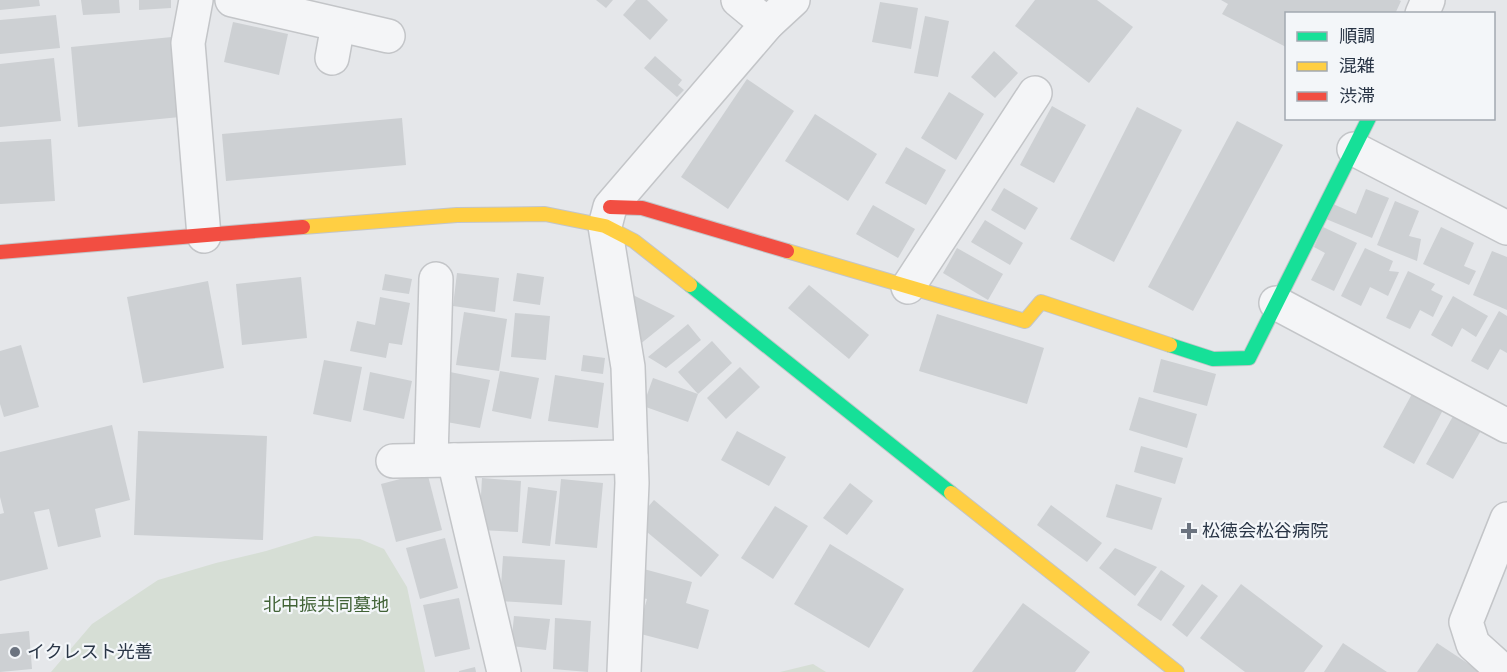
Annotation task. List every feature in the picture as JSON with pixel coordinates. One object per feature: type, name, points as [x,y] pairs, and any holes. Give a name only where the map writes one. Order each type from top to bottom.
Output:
[{"type":"street","points":[[196,0],[188,43],[204,236]]},
{"type":"street","points":[[232,0],[388,36]]},
{"type":"street","points":[[738,0],[767,24]]},
{"type":"street","points":[[624,672],[631,524],[628,367],[608,217],[767,24],[793,0]]},
{"type":"street","points":[[332,58],[338,25]]},
{"type":"street","points":[[908,286],[1035,93]]},
{"type":"street","points":[[0,252],[457,215],[545,214],[608,217],[642,208],[1025,321],[1041,302],[1213,359],[1249,358],[1368,120]]},
{"type":"street","points":[[1354,149],[1507,228]]},
{"type":"street","points":[[608,217],[634,241],[1177,672]]},
{"type":"street","points":[[436,279],[442,459],[504,672]]},
{"type":"street","points":[[1276,303],[1507,426]]},
{"type":"street","points":[[393,460],[631,457]]},
{"type":"street","points":[[1504,672],[1473,644],[1466,622],[1507,519]]},
{"type":"green space","name":"北中振共同墓地","points":[[315,536],[360,539],[384,549],[407,587],[425,672],[51,672],[92,624],[158,580]]},
{"type":"green space","points":[[813,664],[826,672],[780,672]]},
{"type":"building","points":[[0,0],[39,0],[40,6],[0,10]]},
{"type":"building","points":[[81,0],[119,0],[120,13],[83,15]]},
{"type":"building","points":[[139,0],[171,0],[171,8],[139,10]]},
{"type":"building","points":[[596,0],[613,0],[606,8]]},
{"type":"building","points":[[636,0],[647,0],[668,20],[650,40],[623,15]]},
{"type":"building","points":[[1035,0],[1097,0],[1133,27],[1089,83],[1015,26]]},
{"type":"building","points":[[1221,0],[1401,1],[1396,12],[1285,12],[1285,46],[1222,14],[1228,4]]},
{"type":"building","points":[[880,2],[918,8],[911,49],[872,42]]},
{"type":"building","points":[[56,15],[60,48],[0,54],[0,20]]},
{"type":"building","points":[[925,16],[949,21],[938,77],[914,73]]},
{"type":"building","points":[[233,22],[288,34],[279,75],[224,62]]},
{"type":"building","points":[[172,37],[180,117],[78,127],[71,47]]},
{"type":"building","points":[[994,51],[1018,73],[995,98],[971,77]]},
{"type":"building","points":[[655,56],[682,80],[678,85],[684,90],[677,97],[644,68]]},
{"type":"building","points":[[54,58],[61,121],[0,127],[0,64]]},
{"type":"building","points":[[747,79],[794,111],[728,209],[681,177]]},
{"type":"building","points":[[949,92],[984,114],[956,160],[921,138]]},
{"type":"building","points":[[1052,106],[1086,125],[1054,183],[1020,165]]},
{"type":"building","points":[[1137,107],[1182,130],[1114,262],[1070,239]]},
{"type":"building","points":[[815,114],[877,154],[848,201],[785,161]]},
{"type":"building","points":[[402,118],[406,165],[226,181],[222,134]]},
{"type":"building","points":[[1237,121],[1283,145],[1193,311],[1148,287]]},
{"type":"building","points":[[51,139],[55,201],[0,204],[0,142]]},
{"type":"building","points":[[906,147],[946,170],[926,205],[885,183]]},
{"type":"building","points":[[1004,188],[1038,208],[1025,230],[991,210]]},
{"type":"building","points":[[1366,189],[1389,198],[1372,238],[1326,219],[1333,204],[1356,214]]},
{"type":"building","points":[[1395,201],[1419,211],[1409,236],[1421,239],[1417,261],[1377,245]]},
{"type":"building","points":[[873,205],[915,229],[898,258],[856,234]]},
{"type":"building","points":[[985,220],[1023,243],[1010,265],[971,242]]},
{"type":"building","points":[[1323,227],[1357,243],[1334,291],[1311,280],[1325,253],[1314,247]]},
{"type":"building","points":[[1441,227],[1474,243],[1464,266],[1476,271],[1469,285],[1423,264]]},
{"type":"building","points":[[957,248],[1003,274],[988,300],[943,273]]},
{"type":"building","points":[[1365,248],[1393,261],[1389,271],[1399,272],[1388,296],[1370,287],[1361,306],[1341,296]]},
{"type":"building","points":[[1492,251],[1507,257],[1507,310],[1473,295]]},
{"type":"building","points":[[1408,271],[1435,284],[1431,290],[1443,296],[1433,317],[1420,310],[1410,329],[1386,318]]},
{"type":"building","points":[[457,273],[499,278],[495,312],[453,306]]},
{"type":"building","points":[[517,273],[544,277],[540,305],[513,301]]},
{"type":"building","points":[[385,274],[412,279],[409,294],[382,290]]},
{"type":"building","points":[[301,277],[307,338],[242,345],[236,284]]},
{"type":"building","points":[[208,281],[224,368],[143,383],[127,297]]},
{"type":"building","points":[[809,285],[869,335],[849,359],[788,308]]},
{"type":"building","points":[[623,290],[675,316],[639,345]]},
{"type":"building","points":[[1453,296],[1488,316],[1476,337],[1462,328],[1452,347],[1431,335]]},
{"type":"building","points":[[380,297],[410,303],[402,345],[389,343],[386,358],[350,351],[357,321],[375,325]]},
{"type":"building","points":[[1499,311],[1507,316],[1507,353],[1500,349],[1488,370],[1471,361]]},
{"type":"building","points":[[464,312],[507,319],[499,371],[456,365]]},
{"type":"building","points":[[515,313],[550,316],[546,360],[511,357]]},
{"type":"building","points":[[937,314],[1044,348],[1027,404],[919,371]]},
{"type":"building","points":[[688,324],[701,340],[666,368],[648,357]]},
{"type":"building","points":[[712,341],[732,363],[698,394],[678,372]]},
{"type":"building","points":[[21,345],[39,407],[4,417],[0,404],[0,351]]},
{"type":"building","points":[[583,355],[605,358],[603,374],[581,371]]},
{"type":"building","points":[[1161,359],[1216,374],[1207,406],[1153,392]]},
{"type":"building","points":[[324,360],[362,367],[351,422],[313,414]]},
{"type":"building","points":[[740,367],[760,387],[726,419],[707,398]]},
{"type":"building","points":[[500,371],[539,378],[531,419],[492,411]]},
{"type":"building","points":[[370,372],[412,381],[404,419],[363,410]]},
{"type":"building","points":[[450,372],[490,380],[480,428],[441,421]]},
{"type":"building","points":[[555,375],[604,383],[598,428],[548,421]]},
{"type":"building","points":[[653,378],[698,394],[688,422],[643,406]]},
{"type":"building","points":[[1412,394],[1443,410],[1414,464],[1383,447]]},
{"type":"building","points":[[1139,397],[1197,414],[1187,448],[1129,430]]},
{"type":"building","points":[[1456,411],[1483,427],[1453,479],[1426,464]]},
{"type":"building","points":[[112,425],[130,500],[95,509],[101,537],[58,547],[49,509],[34,512],[48,569],[0,581],[0,514],[4,513],[0,497],[0,452]]},
{"type":"building","points":[[138,431],[267,436],[263,540],[134,535]]},
{"type":"building","points":[[737,431],[786,457],[769,486],[721,460]]},
{"type":"building","points":[[1141,446],[1183,458],[1175,484],[1134,472]]},
{"type":"building","points":[[427,472],[442,530],[396,542],[381,484]]},
{"type":"building","points":[[482,478],[521,481],[518,532],[479,530]]},
{"type":"building","points":[[561,479],[603,483],[597,548],[555,544]]},
{"type":"building","points":[[850,483],[873,501],[847,535],[823,518]]},
{"type":"building","points":[[1116,484],[1162,498],[1152,530],[1106,517]]},
{"type":"building","points":[[528,487],[557,491],[550,546],[522,543]]},
{"type":"building","points":[[654,500],[719,555],[701,577],[635,522]]},
{"type":"building","points":[[1051,505],[1102,543],[1087,562],[1037,525]]},
{"type":"building","points":[[775,506],[808,526],[773,579],[741,558]]},
{"type":"building","points":[[445,538],[458,588],[420,599],[406,548]]},
{"type":"building","points":[[830,544],[904,589],[869,648],[794,604]]},
{"type":"building","points":[[1115,548],[1157,567],[1135,596],[1099,568]]},
{"type":"building","points":[[503,556],[565,560],[562,605],[500,601]]},
{"type":"building","points":[[640,568],[692,582],[686,603],[709,610],[698,649],[637,633],[647,599],[633,596]]},
{"type":"building","points":[[1161,570],[1185,586],[1161,621],[1137,605]]},
{"type":"building","points":[[1202,584],[1218,596],[1187,637],[1172,625]]},
{"type":"building","points":[[1241,584],[1323,646],[1304,672],[1245,672],[1200,638]]},
{"type":"building","points":[[459,598],[470,649],[435,657],[423,605]]},
{"type":"building","points":[[1023,603],[1090,652],[1075,672],[972,672]]},
{"type":"building","points":[[514,616],[550,619],[546,650],[511,646]]},
{"type":"building","points":[[555,618],[591,621],[588,672],[553,669]]},
{"type":"building","name":"イクレスト光善","points":[[29,631],[32,669],[0,672],[0,634]]},
{"type":"building","points":[[1343,643],[1387,672],[1324,672]]},
{"type":"building","points":[[1437,643],[1481,672],[1417,672]]},
{"type":"building","points":[[475,667],[476,672],[459,672],[459,671]]},
{"type":"traffic: fast","points":[[1170,345],[1213,359],[1249,358],[1368,120]]},
{"type":"traffic: fast","points":[[690,285],[951,493]]},
{"type":"traffic: slow","points":[[303,227],[457,215],[545,214],[605,226],[634,241],[690,285]]},
{"type":"traffic: slow","points":[[787,251],[1025,321],[1041,302],[1170,345]]},
{"type":"traffic: slow","points":[[951,493],[1177,672]]},
{"type":"traffic: jam","points":[[610,207],[642,208],[787,251]]},
{"type":"traffic: jam","points":[[0,252],[303,227]]},
{"type":"place","name":"松徳会松谷病院","points":[[1189,531]]},
{"type":"place","name":"イクレスト光善","points":[[15,652]]}]
